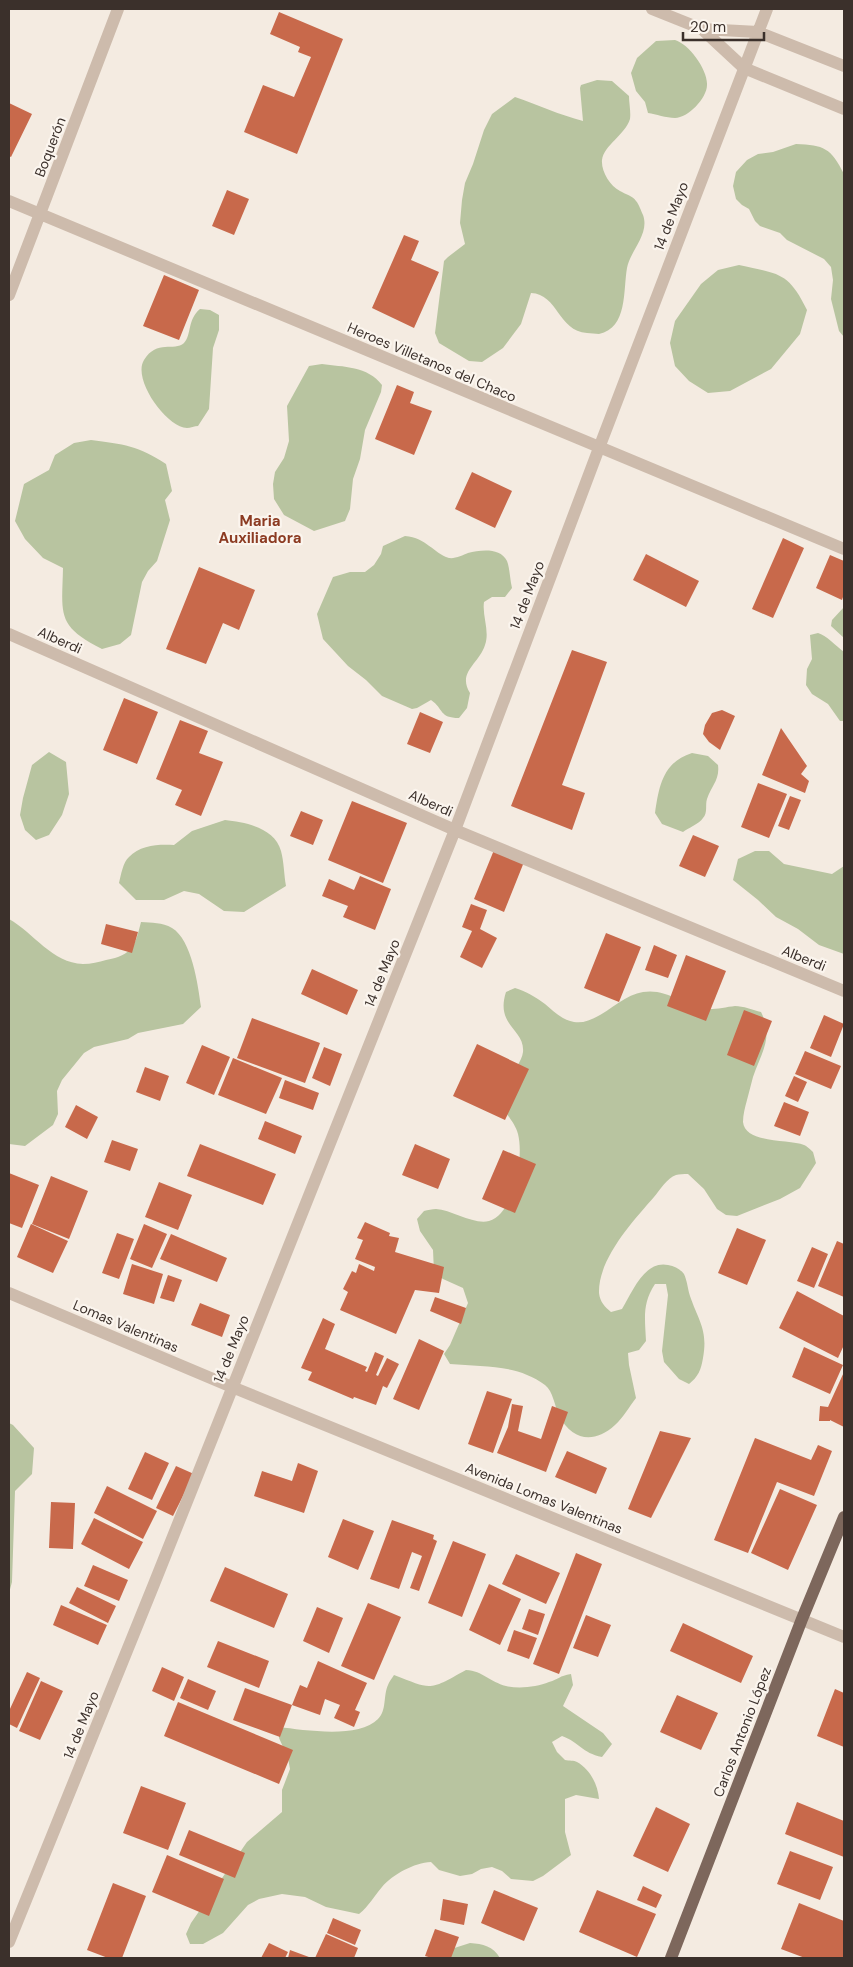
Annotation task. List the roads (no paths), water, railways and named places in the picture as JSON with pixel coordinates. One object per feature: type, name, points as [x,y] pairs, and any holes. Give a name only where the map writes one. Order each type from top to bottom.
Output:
[{"type":"main road","name":"Carlos Antonio López","points":[[671,1958],[802,1619],[844,1517]]},
{"type":"street","name":"Boquerón","points":[[9,296],[118,9]]},
{"type":"street","points":[[652,9],[702,30],[744,68],[844,109]]},
{"type":"street","name":"14 de Mayo","points":[[9,1942],[456,830],[598,448],[767,9]]},
{"type":"street","points":[[702,30],[758,32],[844,66]]},
{"type":"street","name":"Heroes Villetanos del Chaco","points":[[9,201],[844,549]]},
{"type":"street","name":"Alberdi","points":[[9,634],[456,830],[844,991]]},
{"type":"street","name":"Lomas Valentinas","points":[[9,1292],[232,1387]]},
{"type":"street","name":"Avenida Lomas Valentinas","points":[[232,1387],[844,1637]]},
{"type":"district","name":"Maria Auxiliadora","points":[[260,530]]}]
